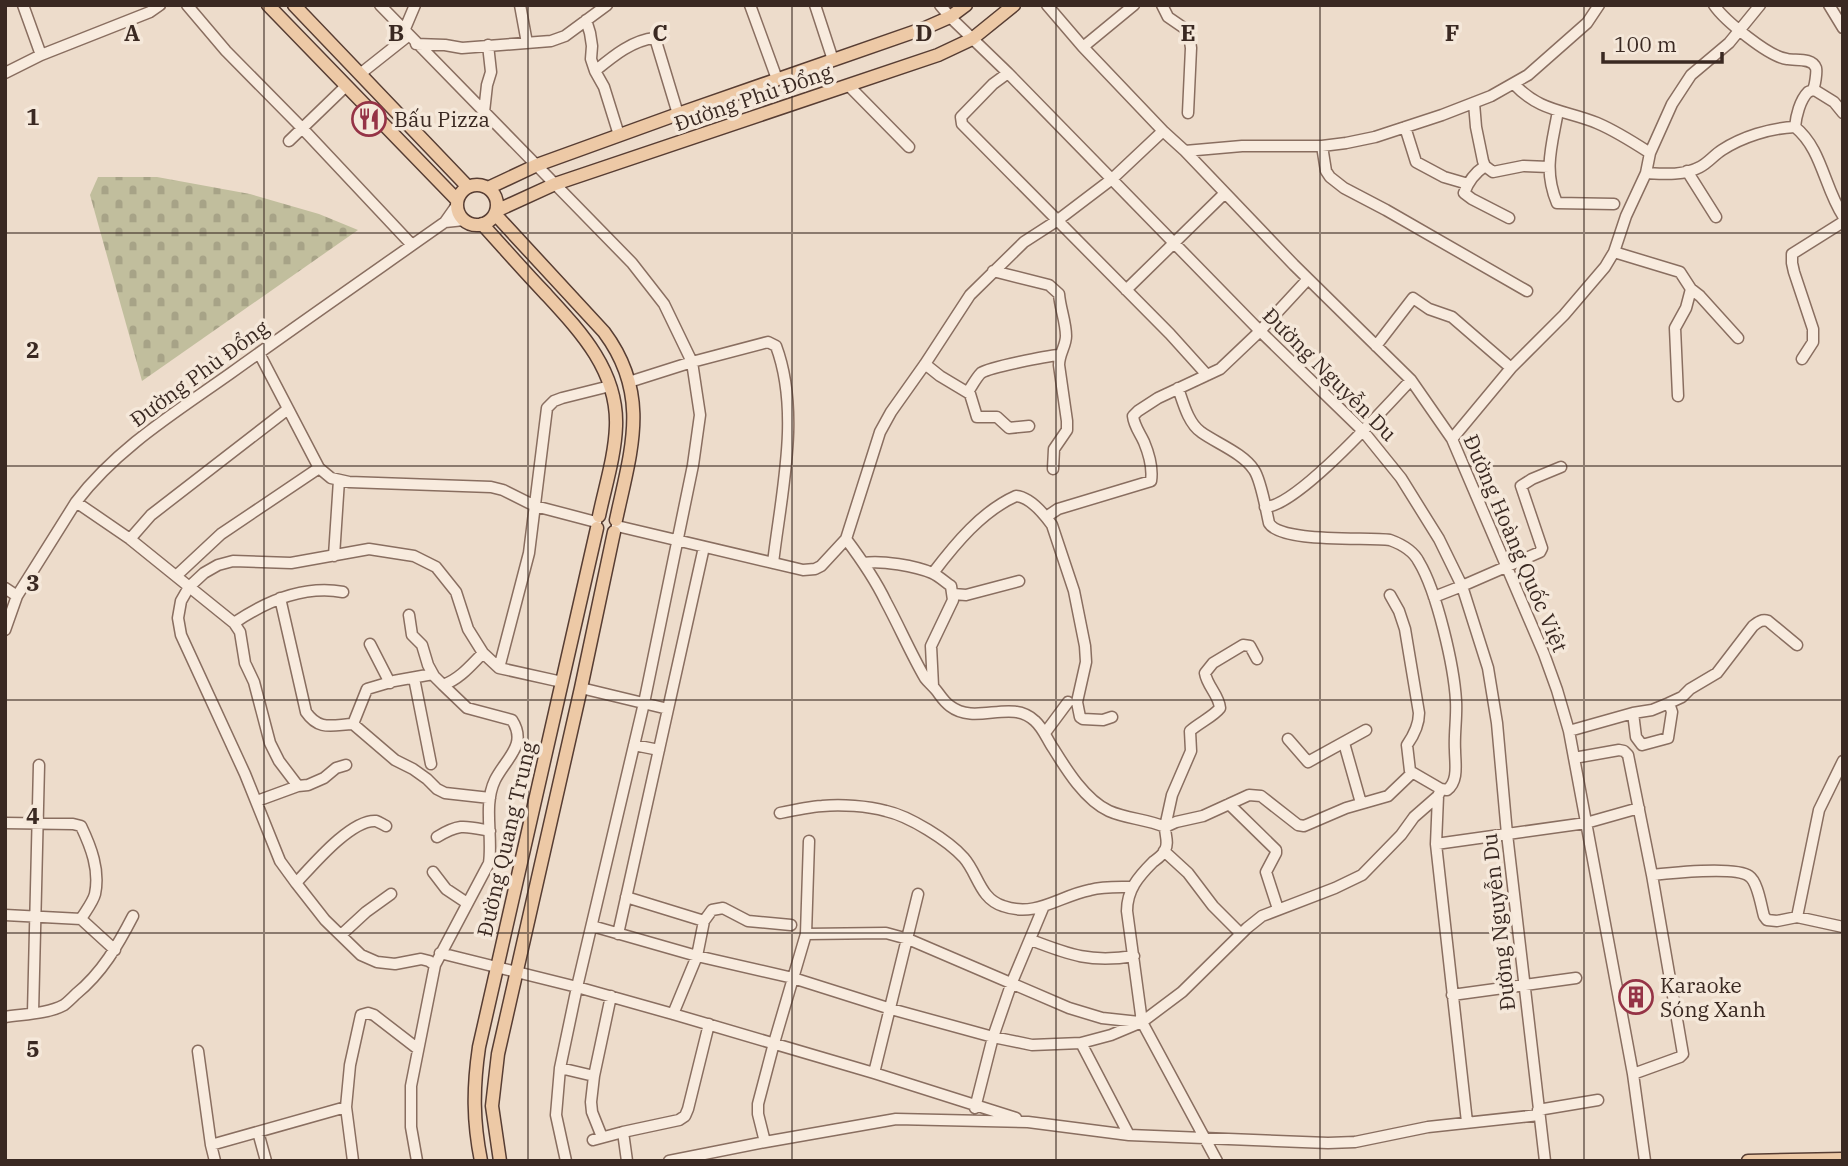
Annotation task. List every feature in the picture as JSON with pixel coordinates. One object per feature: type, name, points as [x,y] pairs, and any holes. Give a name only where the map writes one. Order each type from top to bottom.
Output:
[{"type":"main road","points":[[268,5],[457,202]]},
{"type":"main road","points":[[294,5],[468,187]]},
{"type":"main road","name":"Đường Phù Đổng","points":[[488,188],[537,165],[925,28],[950,17],[966,5]]},
{"type":"main road","name":"Đường Phù Đổng","points":[[496,212],[555,184],[938,55],[972,39],[1014,5]]},
{"type":"main road","points":[[478,184],[488,188],[496,198],[496,212],[490,220],[473,224],[464,220],[459,214],[457,202],[461,192],[478,184]]},
{"type":"main road","name":"Đường Quang Trung","points":[[496,212],[615,346],[623,362],[634,406],[632,449],[616,526],[495,1071],[492,1106],[500,1161]]},
{"type":"main road","name":"Đường Quang Trung","points":[[481,1161],[475,1126],[475,1086],[480,1048],[614,447],[616,425],[610,386],[598,357],[482,224]]},
{"type":"main road","points":[[609,513],[616,526],[604,534],[597,522],[609,513]]},
{"type":"main road","points":[[1748,1161],[1843,1159]]},
{"type":"street","points":[[23,5],[41,55]]},
{"type":"street","points":[[5,73],[41,55],[150,12],[160,5]]},
{"type":"street","points":[[187,5],[226,51],[412,245]]},
{"type":"street","points":[[380,5],[632,263],[664,304],[692,362],[700,415],[693,465],[644,703],[560,1068],[556,1115],[566,1161]]},
{"type":"street","points":[[360,74],[410,37],[415,5]]},
{"type":"street","points":[[520,5],[527,43]]},
{"type":"street","points":[[410,37],[462,48],[551,41],[565,36],[607,5]]},
{"type":"street","points":[[750,5],[777,79]]},
{"type":"street","points":[[815,5],[833,60]]},
{"type":"street","name":"Đường Nguyễn Du","points":[[940,5],[1260,331],[1363,431],[1413,496],[1440,539],[1462,586],[1488,668],[1497,723],[1507,834],[1545,1161]]},
{"type":"street","name":"Đường Hoàng Quốc Việt","points":[[1047,5],[1163,131],[1411,380],[1452,439],[1558,690],[1574,758],[1633,1074],[1646,1161]]},
{"type":"street","points":[[1083,47],[1134,5]]},
{"type":"street","points":[[1163,5],[1168,17],[1189,34],[1191,48],[1188,113]]},
{"type":"street","points":[[1185,151],[1242,146],[1322,146],[1346,143],[1442,115],[1514,84],[1543,63],[1587,23],[1599,5]]},
{"type":"street","points":[[1714,5],[1740,31],[1780,58],[1811,62],[1816,68],[1813,89],[1807,94],[1796,116],[1795,127],[1811,144],[1843,216]]},
{"type":"street","points":[[1452,439],[1511,368],[1583,294],[1605,267],[1614,252],[1629,209],[1646,173],[1650,153],[1672,104],[1686,82],[1740,31],[1760,5]]},
{"type":"street","points":[[1829,5],[1843,28]]},
{"type":"street","points":[[586,20],[592,46],[591,59],[604,87],[619,135]]},
{"type":"street","points":[[595,71],[631,45],[655,38],[678,114]]},
{"type":"street","points":[[484,112],[491,72],[488,45]]},
{"type":"street","points":[[1008,73],[993,84],[961,117],[962,124],[1207,375]]},
{"type":"street","points":[[1514,84],[1525,96],[1541,106],[1598,123],[1650,153]]},
{"type":"street","points":[[848,85],[909,147]]},
{"type":"street","points":[[289,141],[346,86]]},
{"type":"street","points":[[1813,89],[1834,102],[1843,113]]},
{"type":"street","points":[[1474,103],[1476,127],[1485,166],[1489,171],[1523,166],[1549,167]]},
{"type":"street","points":[[1558,111],[1549,167],[1549,181],[1557,203],[1614,204]]},
{"type":"street","points":[[1405,127],[1416,162],[1444,177],[1468,184]]},
{"type":"street","points":[[1646,173],[1676,174],[1687,171],[1703,166],[1723,149],[1746,138],[1795,127]]},
{"type":"street","points":[[616,526],[803,570],[815,569],[827,561],[846,539],[880,432],[970,295],[1024,242],[1112,179],[1163,131]]},
{"type":"street","points":[[1322,146],[1326,171],[1344,188],[1386,209],[1527,291]]},
{"type":"street","points":[[1485,166],[1468,184],[1465,195],[1509,218]]},
{"type":"street","points":[[1687,171],[1716,216]]},
{"type":"street","points":[[1126,290],[1225,193]]},
{"type":"street","name":"Đường Phù Đổng","points":[[5,630],[17,596],[76,502],[127,449],[445,222],[457,202]]},
{"type":"street","name":"Đường Phù Đổng","points":[[445,222],[464,220]]},
{"type":"street","points":[[1802,359],[1813,342],[1813,329],[1794,272],[1792,254],[1843,222]]},
{"type":"street","points":[[1614,252],[1675,269],[1738,338]]},
{"type":"street","points":[[993,271],[1049,285],[1059,294],[1066,337],[1059,355],[1059,365],[1067,430],[1054,449],[1053,468]]},
{"type":"street","points":[[1046,517],[1058,509],[1151,481],[1151,464],[1133,416],[1178,388],[1220,369],[1308,279]]},
{"type":"street","points":[[1678,396],[1675,328],[1686,308],[1691,289]]},
{"type":"street","points":[[1376,346],[1413,298],[1430,309],[1452,317],[1511,368]]},
{"type":"street","points":[[629,382],[768,342],[776,346],[788,399],[786,457],[773,563]]},
{"type":"street","points":[[259,353],[318,468],[331,478],[349,482],[491,487],[535,506],[597,522]]},
{"type":"street","points":[[968,392],[978,376],[989,369],[1059,355]]},
{"type":"street","points":[[925,364],[972,396],[977,417],[997,416],[1009,428],[1029,426]]},
{"type":"street","points":[[1265,507],[1277,505],[1293,496],[1363,431],[1411,380]]},
{"type":"street","points":[[499,668],[529,553],[547,408],[562,398],[610,386]]},
{"type":"street","points":[[592,926],[697,956],[793,978],[993,1037],[1032,1045],[1081,1043],[1111,1035],[1142,1022],[1182,992],[1262,916],[1362,875],[1401,835],[1414,817],[1439,793],[1452,786],[1454,781],[1456,702],[1434,597],[1419,560],[1401,544],[1390,540],[1306,537],[1279,532],[1270,526],[1255,471],[1224,444],[1200,432],[1184,405],[1178,388]]},
{"type":"street","points":[[130,540],[151,515],[288,409]]},
{"type":"street","points":[[1434,597],[1540,552],[1542,548],[1521,486],[1561,467]]},
{"type":"street","points":[[176,576],[222,534],[318,468]]},
{"type":"street","points":[[334,556],[339,480]]},
{"type":"street","points":[[933,573],[965,535],[996,506],[1021,496],[1052,525],[1074,591],[1086,662],[1077,702],[1079,712],[1083,719],[1103,720],[1112,717]]},
{"type":"street","points":[[76,502],[130,540],[234,623],[240,632],[245,663],[254,682],[270,743],[279,761],[298,786]]},
{"type":"street","points":[[846,539],[884,597],[926,680],[950,706],[961,712],[984,715],[1015,711],[1027,714],[1045,733],[1070,774],[1085,792],[1107,810],[1165,827]]},
{"type":"street","points":[[618,934],[704,547]]},
{"type":"street","points":[[435,965],[421,959],[395,964],[377,962],[361,955],[325,920],[280,861],[257,801],[181,635],[178,618],[181,601],[189,587],[204,573],[233,561],[291,563],[369,549],[414,556],[436,567],[456,592],[468,629],[484,653],[499,668],[562,682]]},
{"type":"street","points":[[864,563],[889,562],[933,573],[951,586],[953,600],[931,646],[933,686]]},
{"type":"street","points":[[953,594],[966,595],[1019,581]]},
{"type":"street","points":[[5,588],[17,596]]},
{"type":"street","points":[[234,623],[254,609],[280,598],[331,590],[343,592]]},
{"type":"street","points":[[1390,595],[1405,629],[1419,713],[1419,721],[1407,745],[1410,771],[1439,793]]},
{"type":"street","points":[[280,598],[306,712],[311,720],[320,726],[353,724],[395,760],[413,769],[445,793],[490,798]]},
{"type":"street","points":[[410,615],[412,635],[422,645],[433,674],[467,708],[512,720],[519,740],[495,780],[490,798],[489,863],[435,965],[411,1086],[411,1127],[417,1161]]},
{"type":"street","points":[[1569,732],[1652,710],[1682,697],[1717,673],[1753,626],[1764,620],[1797,645]]},
{"type":"street","points":[[370,644],[390,683]]},
{"type":"street","points":[[1217,1161],[1142,1022],[1127,902],[1138,877],[1167,845],[1165,827],[1172,795],[1191,751],[1190,731],[1220,708],[1205,673],[1213,663],[1243,645],[1250,646],[1257,659]]},
{"type":"street","points":[[443,685],[460,676],[484,653]]},
{"type":"street","points":[[353,724],[367,690],[433,674]]},
{"type":"street","points":[[414,678],[430,764]]},
{"type":"street","points":[[581,688],[668,709]]},
{"type":"street","points":[[1045,733],[1068,702]]},
{"type":"street","points":[[1633,713],[1636,737],[1642,745],[1650,744],[1668,738],[1672,712],[1669,703]]},
{"type":"street","points":[[1288,739],[1308,762],[1366,730]]},
{"type":"street","points":[[1344,743],[1361,803]]},
{"type":"street","points":[[634,745],[659,750]]},
{"type":"street","points":[[1574,758],[1619,750],[1624,751],[1630,758],[1652,875],[1683,1054],[1680,1058],[1633,1074]]},
{"type":"street","points":[[1797,917],[1819,810],[1843,761]]},
{"type":"street","points":[[33,1013],[39,765]]},
{"type":"street","points":[[257,801],[307,785],[346,765]]},
{"type":"street","points":[[1165,827],[1203,816],[1249,795],[1261,796],[1293,822],[1304,826],[1361,803],[1388,796],[1412,773]]},
{"type":"street","points":[[1439,793],[1436,844],[1467,1122]]},
{"type":"street","points":[[1230,804],[1276,850],[1266,872],[1278,909]]},
{"type":"street","points":[[780,813],[839,805],[887,811],[939,837],[964,857],[986,897],[999,905],[1015,909],[1043,908],[1092,889],[1132,887]]},
{"type":"street","points":[[1436,844],[1586,823],[1639,808]]},
{"type":"street","points":[[296,883],[342,835],[371,821],[378,821],[386,826]]},
{"type":"street","points":[[5,823],[81,826],[96,864],[95,895],[81,919]]},
{"type":"street","points":[[438,837],[452,828],[468,827],[490,831]]},
{"type":"street","points":[[765,1142],[758,1109],[806,934],[809,841]]},
{"type":"street","points":[[1164,851],[1188,873],[1213,906],[1241,934]]},
{"type":"street","points":[[433,872],[446,889],[467,903]]},
{"type":"street","points":[[1652,875],[1699,872],[1747,874],[1755,883],[1767,920],[1777,922],[1797,917],[1843,927]]},
{"type":"street","points":[[341,935],[391,894]]},
{"type":"street","points":[[874,1073],[918,894]]},
{"type":"street","points":[[626,897],[704,920]]},
{"type":"street","points":[[673,1014],[697,956],[704,920],[712,910],[723,908],[748,921],[791,925]]},
{"type":"street","points":[[972,1121],[993,1037],[1012,982],[1043,908]]},
{"type":"street","points":[[5,915],[81,919],[115,950]]},
{"type":"street","points":[[5,1017],[64,1005],[102,968],[133,916]]},
{"type":"street","points":[[806,934],[886,933],[908,939],[1069,1008],[1101,1018],[1142,1022]]},
{"type":"street","points":[[1031,940],[1082,957],[1106,959],[1133,956]]},
{"type":"street","points":[[440,953],[709,1024],[1028,1122]]},
{"type":"street","points":[[1452,995],[1576,978]]},
{"type":"street","points":[[611,996],[591,1102],[598,1138],[679,1120],[685,1116],[709,1024]]},
{"type":"street","points":[[352,1161],[346,1107],[350,1065],[361,1015],[374,1015],[418,1049]]},
{"type":"street","points":[[1081,1043],[1129,1135]]},
{"type":"street","points":[[198,1051],[215,1161]]},
{"type":"street","points":[[560,1068],[594,1076]]},
{"type":"street","points":[[669,1161],[896,1119],[1028,1122],[1129,1135],[1355,1142],[1412,1129],[1539,1112],[1598,1100]]},
{"type":"street","points":[[211,1144],[346,1107]]},
{"type":"street","points":[[258,1132],[266,1161]]},
{"type":"street","points":[[623,1132],[627,1161]]},
{"type":"green space","points":[[98,177],[157,177],[250,194],[319,214],[358,230],[142,381],[90,195]]},
{"type":"place","name":"Bấu Pizza","points":[[369,119]]},
{"type":"place","name":"Karaoke Sóng Xanh","points":[[1636,997]]}]
